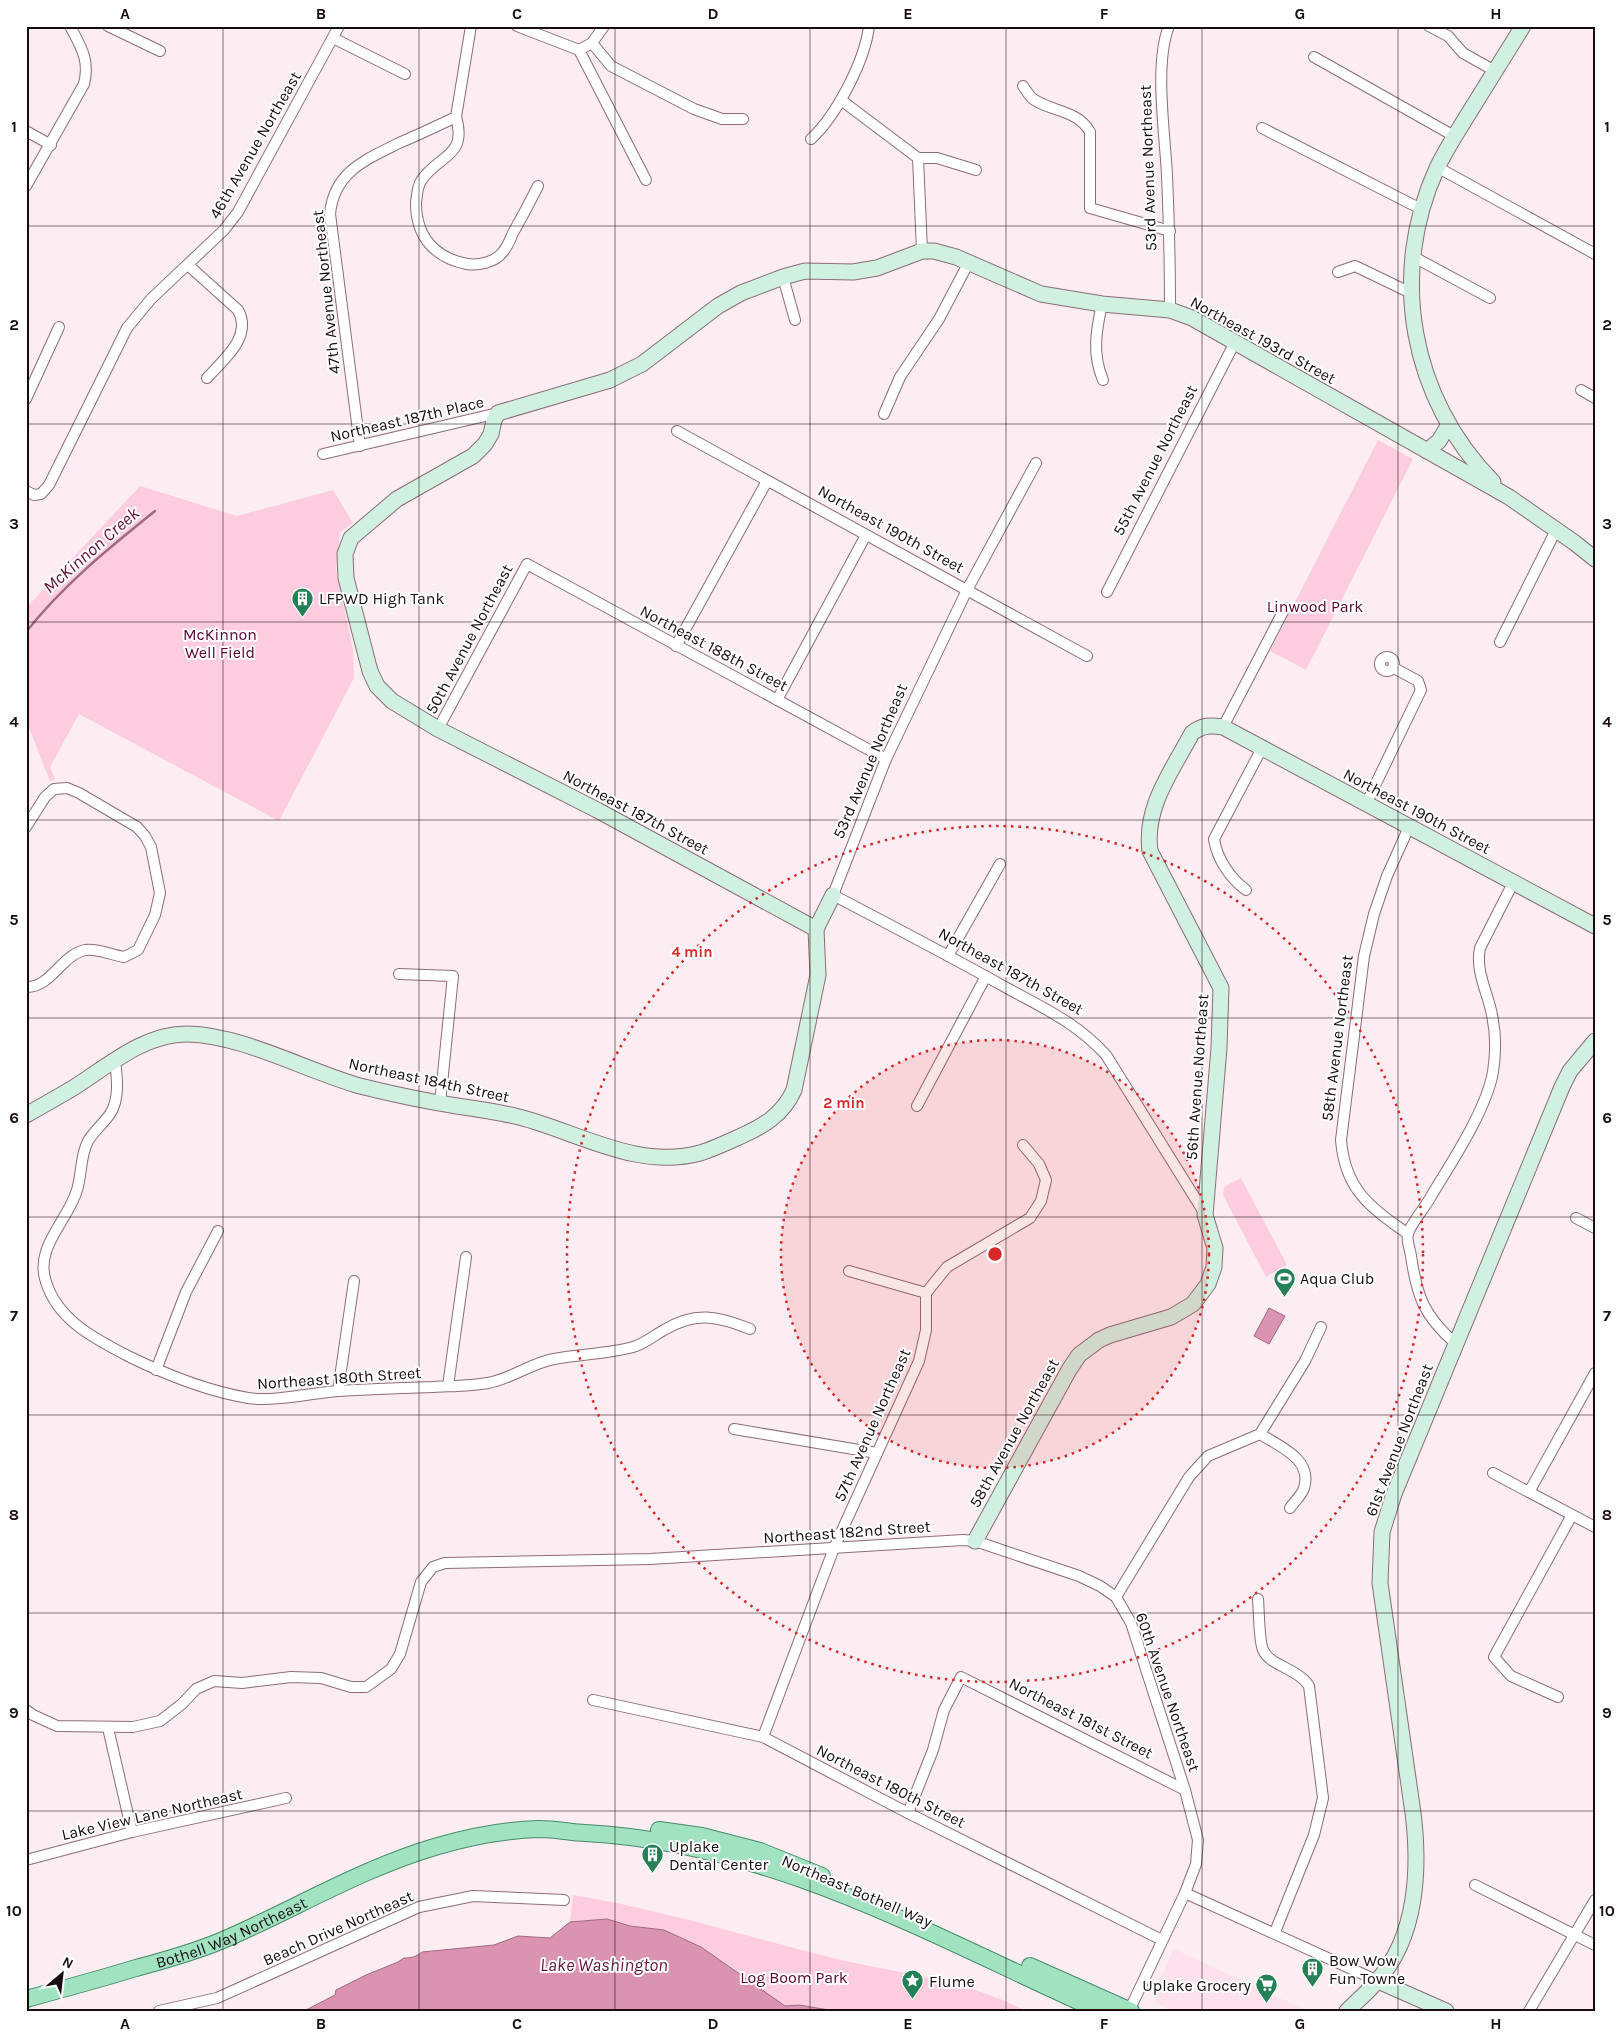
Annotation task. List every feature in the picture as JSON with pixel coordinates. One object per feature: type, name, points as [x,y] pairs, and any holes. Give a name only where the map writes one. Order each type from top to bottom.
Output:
[{"type":"main road","name":"Northeast Bothell Way","points":[[429,1849],[501,1833],[540,1829],[560,1824],[600,1824],[702,1836],[760,1851],[882,1901],[1130,2010]]},
{"type":"main road","name":"Northeast Bothell Way","points":[[540,1829],[650,1839],[696,1847],[750,1861],[878,1909],[977,1952],[1100,2011]]},
{"type":"main road","name":"Bothell Way Northeast","points":[[26,1999],[178,1956],[222,1941],[379,1866],[429,1849]]},
{"type":"street","points":[[26,186],[84,84],[87,71],[84,53],[70,26]]},
{"type":"street","points":[[108,26],[160,51]]},
{"type":"street","name":"46th Avenue Northeast","points":[[26,491],[34,495],[42,494],[49,485],[127,328],[150,300],[224,230],[238,212],[339,26]]},
{"type":"street","points":[[471,26],[456,117],[460,131],[456,147],[443,161],[428,171],[420,182],[416,214],[422,233],[434,250],[451,261],[472,265],[488,262],[502,254],[538,186]]},
{"type":"street","points":[[517,26],[579,50],[646,180]]},
{"type":"street","points":[[579,50],[592,42],[604,26]]},
{"type":"street","points":[[811,139],[824,127],[841,100],[868,42],[869,26]]},
{"type":"street","name":"53rd Avenue Northeast","points":[[1169,26],[1163,49],[1162,75],[1170,231],[1170,310]]},
{"type":"street","points":[[1430,26],[1448,36],[1463,53],[1495,71]]},
{"type":"street","points":[[1508,497],[1479,468],[1448,426],[1423,368],[1414,331],[1410,293],[1412,256],[1421,209],[1437,167],[1454,136],[1523,26]]},
{"type":"street","points":[[333,38],[405,74]]},
{"type":"street","points":[[592,42],[611,66],[694,109],[722,119],[743,119]]},
{"type":"street","points":[[1314,57],[1454,136]]},
{"type":"street","points":[[1023,86],[1032,99],[1086,123],[1090,132],[1090,208],[1170,231]]},
{"type":"street","points":[[841,100],[918,158],[937,158],[976,170]]},
{"type":"street","name":"47th Avenue Northeast","points":[[360,446],[330,214],[331,200],[338,185],[349,171],[364,160],[456,117]]},
{"type":"street","points":[[1262,128],[1421,209]]},
{"type":"street","points":[[26,131],[51,145]]},
{"type":"street","points":[[498,413],[610,380],[642,364],[718,306],[741,293],[783,277],[805,272],[863,271],[877,268],[922,250],[918,158]]},
{"type":"street","points":[[1437,167],[1595,254]]},
{"type":"street","name":"Northeast 193rd Street","points":[[922,250],[944,253],[969,262],[1041,294],[1102,304],[1170,310],[1192,318],[1234,344],[1508,497],[1595,559]]},
{"type":"street","points":[[1412,256],[1490,298]]},
{"type":"street","points":[[884,414],[900,377],[939,319],[969,262]]},
{"type":"street","points":[[188,265],[238,310],[242,317],[243,326],[235,346],[207,378]]},
{"type":"street","points":[[1338,272],[1355,266],[1410,293]]},
{"type":"street","points":[[783,277],[795,320]]},
{"type":"street","points":[[1102,304],[1096,335],[1097,365],[1103,380]]},
{"type":"street","points":[[26,399],[59,327]]},
{"type":"street","name":"55th Avenue Northeast","points":[[1107,592],[1234,344]]},
{"type":"street","points":[[1580,390],[1595,398]]},
{"type":"street","name":"Northeast 187th Place","points":[[323,454],[498,413]]},
{"type":"street","name":"Northeast 187th Street","points":[[498,413],[488,439],[473,456],[397,499],[351,538],[344,554],[346,578],[370,671],[377,686],[392,701],[438,729],[596,810],[816,929]]},
{"type":"street","points":[[1427,452],[1439,441],[1448,426]]},
{"type":"street","name":"Northeast 190th Street","points":[[677,432],[1087,656]]},
{"type":"street","name":"53rd Avenue Northeast","points":[[794,1090],[818,975],[816,929],[832,895],[886,759],[967,590],[1036,463]]},
{"type":"street","points":[[676,646],[767,481]]},
{"type":"street","points":[[1500,642],[1556,530]]},
{"type":"street","points":[[777,700],[866,535]]},
{"type":"street","name":"50th Avenue Northeast","points":[[438,729],[527,564]]},
{"type":"street","name":"Northeast 188th Street","points":[[527,564],[886,759]]},
{"type":"street","points":[[1223,727],[1285,608]]},
{"type":"street","points":[[1366,804],[1421,690],[1418,681],[1394,668]]},
{"type":"street","name":"56th Avenue Northeast","points":[[1205,1215],[1219,1048],[1221,988],[1150,851],[1148,834],[1156,799],[1192,733],[1201,726],[1213,725],[1223,727]]},
{"type":"street","name":"Northeast 190th Street","points":[[1223,727],[1595,926]]},
{"type":"street","points":[[1246,890],[1234,881],[1216,849],[1214,839],[1262,748]]},
{"type":"street","points":[[26,827],[45,797],[54,790],[67,788],[79,793],[137,827],[146,836],[151,847],[160,894],[155,915],[138,950],[124,957],[96,950],[84,950],[68,960],[45,982],[32,987],[26,987]]},
{"type":"street","name":"58th Avenue Northeast","points":[[1408,1234],[1373,1208],[1357,1191],[1348,1175],[1342,1157],[1341,1140],[1364,956],[1374,914],[1387,876],[1409,827]]},
{"type":"street","points":[[948,956],[1000,864]]},
{"type":"street","points":[[1456,1344],[1439,1330],[1425,1308],[1415,1280],[1408,1234],[1458,1149],[1487,1093],[1493,1071],[1496,1041],[1492,1014],[1478,956],[1480,948],[1513,883]]},
{"type":"street","name":"Northeast 187th Street","points":[[832,895],[986,976],[1074,1025],[1091,1038],[1106,1055],[1205,1215]]},
{"type":"street","points":[[399,974],[453,976],[440,1103]]},
{"type":"street","points":[[917,1106],[986,976]]},
{"type":"street","name":"Northeast 184th Street","points":[[26,1115],[134,1049],[165,1037],[187,1034],[205,1035],[256,1049],[360,1086],[440,1103],[516,1116],[549,1125],[605,1147],[627,1153],[670,1158],[699,1153],[760,1128],[780,1113],[790,1100],[794,1090]]},
{"type":"street","name":"61st Avenue Northeast","points":[[1347,2011],[1378,1981],[1394,1957],[1407,1928],[1417,1868],[1417,1847],[1380,1583],[1382,1532],[1394,1494],[1562,1086],[1570,1071],[1595,1041]]},
{"type":"street","name":"Northeast 180th Street","points":[[115,1060],[117,1075],[115,1102],[110,1114],[87,1142],[73,1202],[52,1236],[46,1251],[45,1281],[53,1300],[81,1329],[156,1370],[212,1390],[251,1398],[338,1391],[448,1386],[490,1383],[551,1359],[635,1347],[671,1326],[695,1318],[716,1317],[750,1329]]},
{"type":"street","points":[[849,1271],[926,1293],[947,1267],[1030,1218],[1041,1201],[1046,1180],[1039,1164],[1022,1145]]},
{"type":"street","name":"58th Avenue Northeast","points":[[975,1541],[1059,1387],[1079,1355],[1090,1345],[1104,1337],[1171,1317],[1198,1298],[1208,1284],[1214,1267],[1215,1248],[1205,1215]]},
{"type":"street","points":[[1576,1218],[1595,1228]]},
{"type":"street","points":[[156,1370],[186,1292],[218,1231]]},
{"type":"street","points":[[448,1386],[466,1257]]},
{"type":"street","points":[[338,1391],[354,1281]]},
{"type":"street","name":"57th Avenue Northeast","points":[[763,1737],[834,1548],[920,1361],[926,1330],[926,1293]]},
{"type":"street","points":[[1116,1597],[1189,1477],[1208,1456],[1260,1434],[1306,1361],[1322,1327]]},
{"type":"street","points":[[1530,1492],[1595,1372]]},
{"type":"street","points":[[734,1429],[877,1453]]},
{"type":"street","points":[[1260,1434],[1296,1456],[1302,1467],[1305,1477],[1304,1489],[1290,1508]]},
{"type":"street","points":[[1493,1473],[1595,1527]]},
{"type":"street","points":[[1558,1697],[1511,1676],[1494,1657],[1572,1515]]},
{"type":"street","name":"Northeast 182nd Street","points":[[26,1710],[57,1726],[134,1728],[160,1721],[182,1704],[196,1689],[214,1681],[242,1683],[291,1677],[321,1678],[351,1687],[366,1687],[391,1669],[400,1654],[420,1582],[433,1567],[445,1563],[650,1559],[954,1540],[975,1541],[1079,1576],[1100,1586],[1116,1597]]},
{"type":"street","name":"60th Avenue Northeast","points":[[1116,1597],[1131,1623],[1185,1790],[1198,1840],[1196,1864],[1185,1893],[1130,2010]]},
{"type":"street","points":[[1258,1599],[1263,1650],[1269,1658],[1304,1678],[1309,1686],[1323,1798],[1314,1835],[1275,1932]]},
{"type":"street","name":"Northeast 181st Street","points":[[908,1812],[933,1750],[944,1710],[961,1676],[1185,1790]]},
{"type":"street","name":"Northeast 180th Street","points":[[593,1700],[763,1737],[1162,1940]]},
{"type":"street","points":[[108,1728],[132,1832]]},
{"type":"street","name":"Lake View Lane Northeast","points":[[26,1860],[132,1832],[286,1798]]},
{"type":"street","points":[[1475,1886],[1595,1945]]},
{"type":"street","points":[[1185,1893],[1275,1932],[1446,2011]]},
{"type":"street","name":"Beach Drive Northeast","points":[[159,2011],[217,1998],[419,1907],[473,1896],[564,1900]]},
{"type":"street","points":[[1529,2011],[1595,1900]]},
{"type":"shaded area","points":[[1174,1949],[1307,2011],[1172,2011],[1155,2003],[1157,1985]]},
{"type":"green space","name":"Linwood Park","points":[[1378,440],[1413,459],[1306,670],[1270,651]]},
{"type":"green space","name":"McKinnon Well Field","points":[[140,486],[237,516],[333,490],[353,523],[340,532],[336,570],[353,649],[354,678],[279,821],[79,714],[50,767],[55,779],[50,781],[26,720],[26,608]]},
{"type":"green space","points":[[1241,1178],[1287,1265],[1266,1277],[1223,1195],[1224,1187]]},
{"type":"green space","name":"Log Boom Park","points":[[573,1895],[637,1907],[825,1956],[953,1984],[978,1991],[1026,2011],[835,2011],[799,2005],[785,2006],[664,1930],[630,1926],[607,1919],[570,1922]]},
{"type":"water","points":[[1269,1308],[1285,1316],[1269,1344],[1254,1336]]},
{"type":"water","name":"Lake Washington","points":[[607,1919],[630,1926],[664,1930],[701,1947],[785,2006],[799,2005],[835,2011],[304,2011],[335,1995],[336,1990],[366,1975],[422,1952],[494,1945],[518,1936],[550,1938],[570,1922]]},
{"type":"waterway","name":"McKinnon Creek","points":[[26,632],[71,583],[155,511]]},
{"type":"place","name":"LFPWD High Tank","points":[[303,617]]},
{"type":"place","name":"Aqua Club","points":[[1284,1297]]},
{"type":"place","name":"Uplake Dental Center","points":[[653,1874]]},
{"type":"place","name":"Bow Wow Fun Towne","points":[[1313,1988]]},
{"type":"place","name":"Flume","points":[[913,2000]]},
{"type":"place","name":"Uplake Grocery","points":[[1267,2004]]}]
